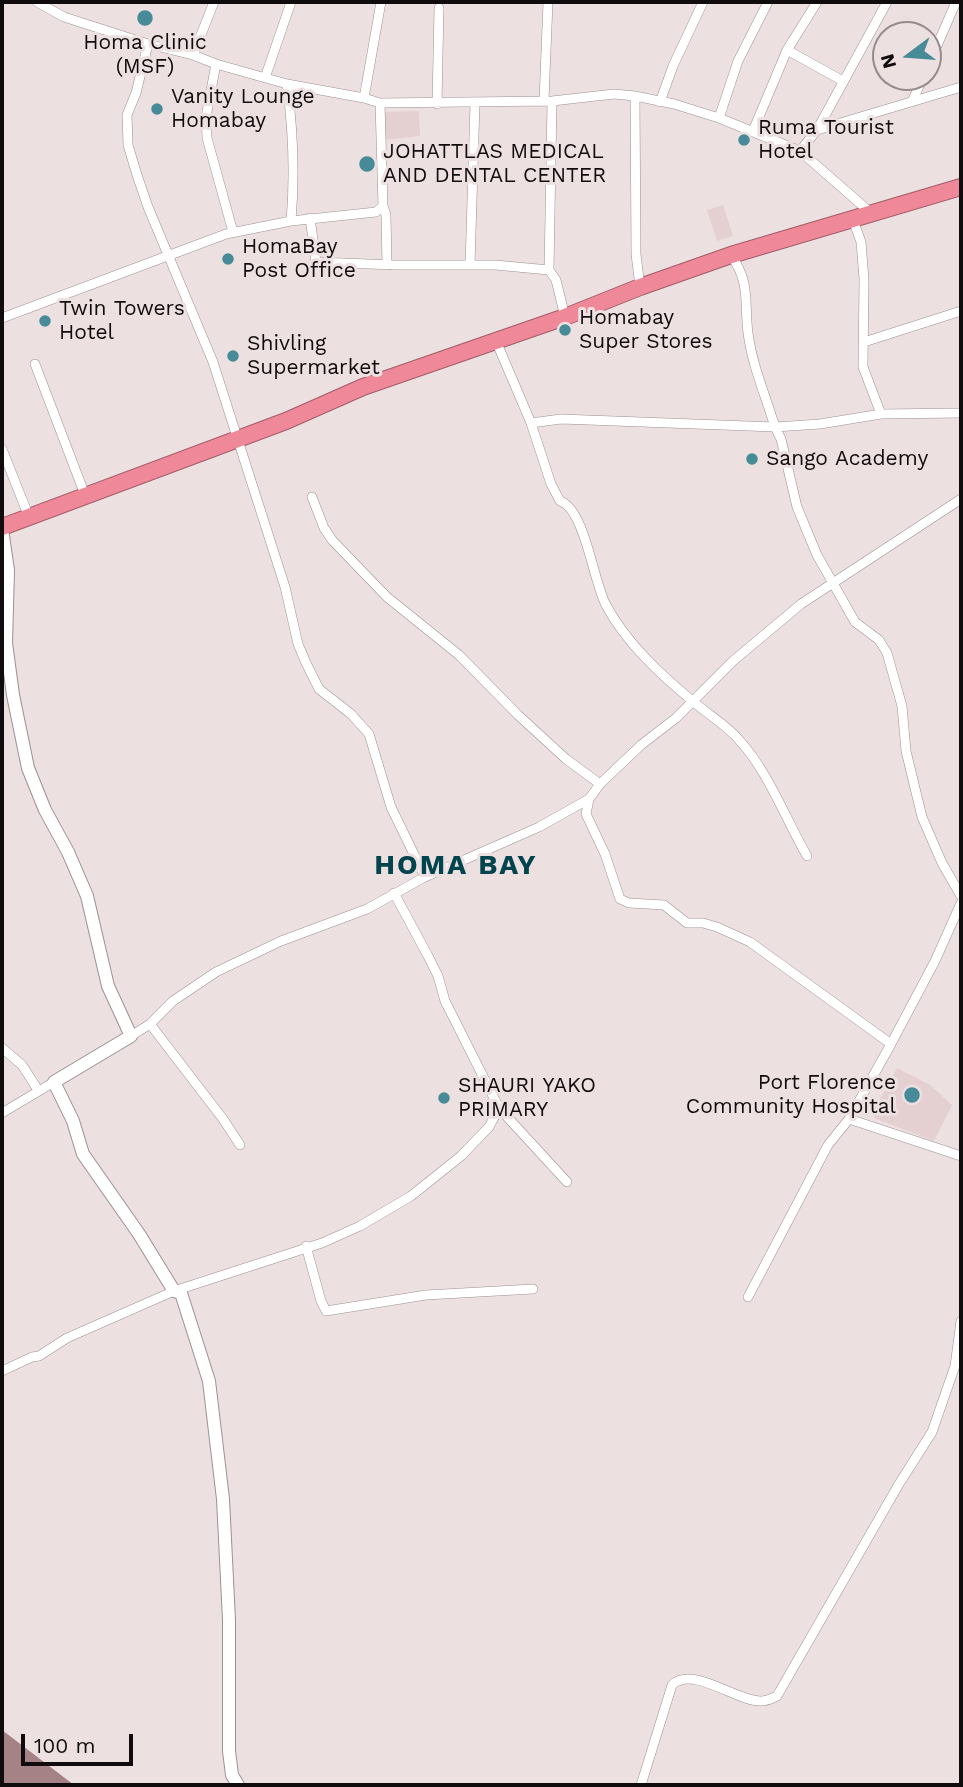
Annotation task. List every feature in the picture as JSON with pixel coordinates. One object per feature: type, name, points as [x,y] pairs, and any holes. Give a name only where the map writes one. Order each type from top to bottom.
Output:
[{"type":"highway","points":[[2,528],[286,421],[362,387],[565,317],[640,287],[731,256],[961,187]]},
{"type":"street","points":[[37,2],[64,17],[148,44],[287,84],[380,103],[475,103],[614,94],[660,102],[719,118],[800,151],[824,169],[871,213]]},
{"type":"street","points":[[193,55],[214,2]]},
{"type":"street","points":[[265,78],[291,2]]},
{"type":"street","points":[[364,98],[381,2]]},
{"type":"street","points":[[548,2],[549,270],[556,280],[565,317]]},
{"type":"street","points":[[660,102],[703,2]]},
{"type":"street","points":[[719,118],[738,61],[768,2]]},
{"type":"street","points":[[754,131],[787,50],[817,2]]},
{"type":"street","points":[[800,151],[817,130],[887,2]]},
{"type":"street","points":[[942,36],[956,2]]},
{"type":"street","points":[[437,104],[440,64],[439,8]]},
{"type":"street","points":[[951,16],[961,13]]},
{"type":"street","points":[[148,44],[136,93],[127,115],[128,145],[148,207],[213,362],[240,439],[285,587],[298,644],[319,689],[369,734],[391,807],[425,877],[423,878]]},
{"type":"street","points":[[787,50],[843,81]]},
{"type":"street","points":[[216,64],[206,117],[207,138],[233,232]]},
{"type":"street","points":[[287,84],[293,169],[291,221]]},
{"type":"street","points":[[817,130],[961,87]]},
{"type":"street","points":[[912,102],[917,91]]},
{"type":"street","points":[[635,96],[636,254],[640,287]]},
{"type":"street","points":[[380,103],[387,265]]},
{"type":"street","points":[[470,265],[475,103]]},
{"type":"street","points":[[2,318],[233,232],[310,218],[376,212],[383,206]]},
{"type":"street","points":[[310,218],[316,262],[495,265],[549,270]]},
{"type":"street","points":[[853,220],[862,260],[863,367],[881,414]]},
{"type":"street","points":[[731,256],[740,268],[745,286],[749,338],[781,439],[797,507],[817,555],[855,622],[879,640],[887,653],[902,706],[906,751],[922,817],[942,863],[961,896]]},
{"type":"street","points":[[864,342],[961,311]]},
{"type":"street","points":[[496,341],[531,423],[551,484],[560,500],[566,503],[578,520],[598,589],[606,606],[645,657],[694,702],[739,738],[754,757],[807,856]]},
{"type":"street","points":[[34,364],[85,495]]},
{"type":"street","points":[[531,423],[561,418],[775,427],[820,424],[881,414],[961,413]]},
{"type":"street","points":[[2,449],[29,517]]},
{"type":"street","points":[[312,496],[332,541],[387,597],[459,654],[517,715],[566,759],[600,784]]},
{"type":"street","points":[[2,1113],[150,1024],[173,1002],[216,972],[281,941],[366,909],[423,878],[539,827],[589,799],[600,784],[641,745],[694,702],[733,661],[801,604],[961,499]]},
{"type":"street","points":[[2,528],[8,570],[6,643],[13,695],[28,768],[87,897],[108,986],[131,1036]]},
{"type":"street","points":[[589,799],[586,814],[605,854],[620,899],[664,905],[687,923],[703,923],[717,927],[750,942],[891,1044]]},
{"type":"street","points":[[394,893],[438,976],[445,1002],[499,1108],[567,1182]]},
{"type":"street","points":[[748,1297],[828,1145],[849,1119],[891,1044],[935,961],[961,903]]},
{"type":"street","points":[[150,1024],[240,1144]]},
{"type":"street","points":[[2,1048],[22,1065],[38,1090]]},
{"type":"street","points":[[54,1082],[74,1121],[83,1154],[174,1291],[181,1293],[209,1381],[223,1499],[229,1620],[229,1751],[232,1775],[238,1785]]},
{"type":"street","points":[[5,1367],[40,1356],[67,1338],[174,1291],[322,1243],[360,1226],[411,1196],[461,1156],[489,1127],[499,1108]]},
{"type":"street","points":[[849,1119],[961,1156]]},
{"type":"street","points":[[306,1246],[326,1311],[426,1295],[533,1289]]},
{"type":"street","points":[[641,1785],[672,1685],[677,1680],[690,1678],[758,1702],[777,1696],[892,1494],[932,1432],[955,1366],[961,1321]]},
{"type":"shaded area","points":[[419,111],[420,136],[384,140],[383,112]]},
{"type":"shaded area","points":[[723,205],[733,236],[717,241],[707,210]]},
{"type":"shaded area","name":"Port Florence Community Hospital","points":[[897,1068],[930,1085],[952,1105],[934,1141],[876,1119],[872,1114]]},
{"type":"shaded area","points":[[2,1730],[74,1785],[2,1785]]},
{"type":"place","name":"Homa Clinic (MSF)","points":[[145,18]]},
{"type":"place","name":"Vanity Lounge Homabay","points":[[157,109]]},
{"type":"place","name":"Ruma Tourist Hotel","points":[[744,140]]},
{"type":"place","name":"JOHATTLAS MEDICAL AND DENTAL CENTER","points":[[367,164]]},
{"type":"place","name":"HomaBay Post Office","points":[[228,259]]},
{"type":"place","name":"Twin Towers Hotel","points":[[45,321]]},
{"type":"place","name":"Homabay Super Stores","points":[[565,330]]},
{"type":"place","name":"Shivling Supermarket","points":[[233,356]]},
{"type":"place","name":"Sango Academy","points":[[752,459]]},
{"type":"place","name":"Port Florence Community Hospital","points":[[912,1095]]},
{"type":"place","name":"SHAURI YAKO PRIMARY","points":[[444,1098]]},
{"type":"district","name":"HOMA BAY","points":[[456,866]]}]
